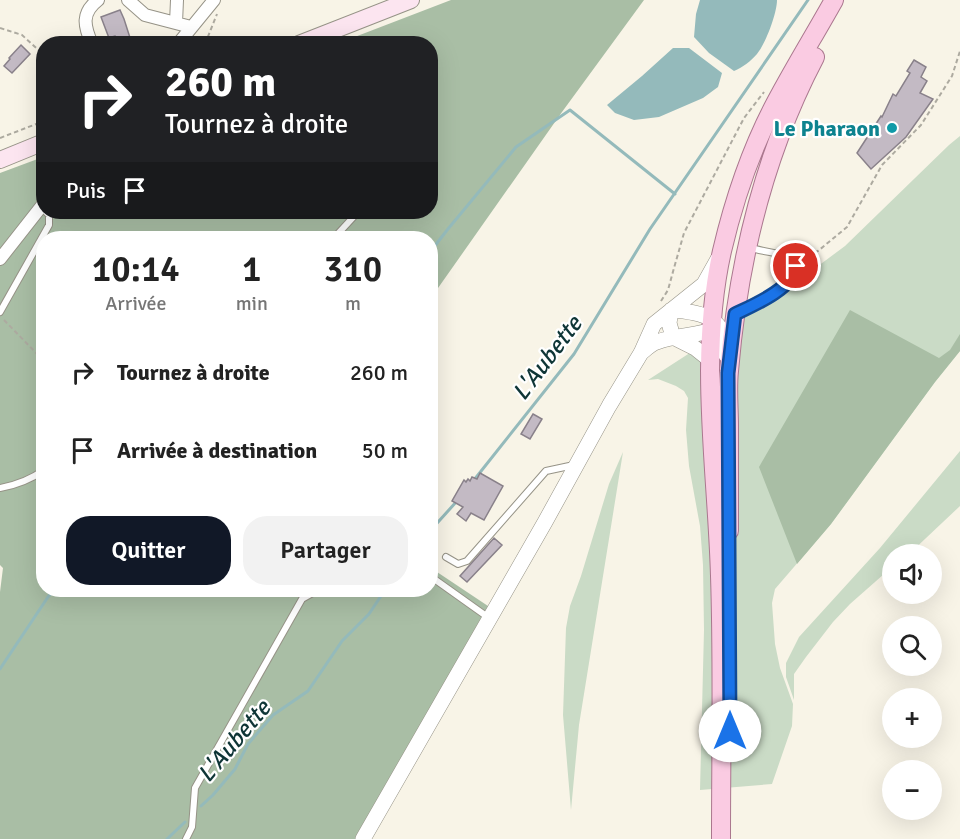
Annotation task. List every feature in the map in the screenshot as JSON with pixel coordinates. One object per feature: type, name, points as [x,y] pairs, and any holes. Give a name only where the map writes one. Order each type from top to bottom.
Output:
[{"type":"main road","points":[[319,36],[411,0]]},
{"type":"main road","points":[[721,839],[720,576],[710,384],[717,274],[734,208],[756,145],[775,104],[834,0]]},
{"type":"main road","points":[[730,839],[728,373],[735,314],[747,246],[766,173],[782,129],[813,59],[847,0]]},
{"type":"main road","points":[[0,159],[36,145]]},
{"type":"street","points":[[89,36],[85,20],[91,6],[98,0]]},
{"type":"street","points":[[128,0],[145,15],[192,27]]},
{"type":"street","points":[[176,23],[177,0]]},
{"type":"street","points":[[185,36],[216,5]]},
{"type":"street","points":[[2,257],[36,216]]},
{"type":"street","points":[[363,839],[641,353],[654,324],[664,310],[706,281],[722,250]]},
{"type":"street","points":[[664,310],[703,314],[724,336],[728,373]]},
{"type":"street","points":[[664,310],[674,337],[695,348],[710,360]]},
{"type":"street","points":[[641,353],[656,342],[694,335],[735,314]]},
{"type":"lane","points":[[340,231],[352,219]]},
{"type":"lane","points":[[735,314],[770,296],[788,282],[796,270],[792,258],[747,246]]},
{"type":"lane","points":[[0,314],[36,249]]},
{"type":"lane","points":[[446,558],[458,564],[467,561],[546,471],[578,464]]},
{"type":"lane","points":[[0,488],[14,486],[36,476]]},
{"type":"lane","points":[[438,582],[489,618]]},
{"type":"lane","points":[[186,839],[192,827],[195,788],[302,599],[306,597]]},
{"type":"path","points":[[207,36],[216,5]]},
{"type":"path","points":[[0,28],[22,35],[36,48]]},
{"type":"path","points":[[795,262],[818,251],[847,227],[882,165],[921,125],[952,76],[960,51]]},
{"type":"path","points":[[664,310],[684,233],[744,118],[765,91]]},
{"type":"path","points":[[0,138],[36,124]]},
{"type":"path","points":[[0,314],[36,352]]},
{"type":"green space","points":[[451,0],[644,0],[438,288],[438,231],[36,231],[36,597],[438,597],[438,573],[494,610],[359,839],[0,839],[0,592],[3,568],[0,565],[0,173],[36,160],[36,219],[438,219],[438,36],[357,36]]},
{"type":"green space","points":[[960,136],[960,351],[831,524],[775,589],[772,603],[775,644],[780,668],[793,704],[792,726],[772,784],[700,790],[704,630],[703,565],[700,526],[689,466],[686,430],[688,398],[684,391],[676,386],[658,379],[648,380],[775,298],[845,246]]},
{"type":"green space","points":[[850,310],[939,358],[950,350],[960,334],[960,351],[831,524],[797,564],[759,467]]},
{"type":"green space","points":[[960,451],[960,506],[920,544],[883,544]]},
{"type":"green space","points":[[623,452],[579,725],[571,810],[563,715],[566,628],[570,606],[609,484]]},
{"type":"green space","points":[[882,546],[882,576],[833,622],[806,657],[794,674],[794,700],[786,677],[786,663],[799,637]]},
{"type":"water","points":[[700,0],[777,0],[773,20],[764,43],[757,54],[744,66],[734,71],[709,53],[694,37]]},
{"type":"water","points":[[673,48],[689,48],[722,73],[718,87],[703,98],[659,117],[634,120],[615,113],[607,105],[642,76]]},
{"type":"building","points":[[120,10],[129,36],[108,36],[101,17]]},
{"type":"building","points":[[21,45],[30,54],[12,73],[4,66]]},
{"type":"building","name":"Le Pharaon","points":[[914,60],[926,67],[921,77],[927,81],[920,93],[933,99],[906,137],[871,169],[857,153],[882,117],[893,94],[896,96],[910,73],[907,71]]},
{"type":"building","points":[[533,414],[542,419],[530,439],[521,434]]},
{"type":"building","points":[[480,473],[503,486],[484,520],[471,513],[466,521],[457,514],[463,507],[452,501],[464,480],[470,481],[472,477],[477,479]]},
{"type":"building","points":[[494,538],[502,545],[467,582],[460,576]]},
{"type":"waterway","name":"L'Aubette","points":[[474,480],[574,354],[650,229],[808,0]]},
{"type":"waterway","name":"L'Aubette","points":[[438,242],[516,147],[570,110],[675,194]]},
{"type":"waterway","name":"L'Aubette","points":[[438,522],[457,501]]},
{"type":"waterway","name":"L'Aubette","points":[[0,669],[48,597]]},
{"type":"waterway","name":"L'Aubette","points":[[201,806],[235,769],[248,744],[273,715],[308,691],[342,641],[369,614],[380,597]]},
{"type":"waterway","name":"L'Aubette","points":[[167,839],[185,822]]},
{"type":"place","name":"Le Pharaon","points":[[892,128]]},
{"type":"route","points":[[730,731],[728,373],[735,314],[770,296],[788,282],[796,266]]}]
